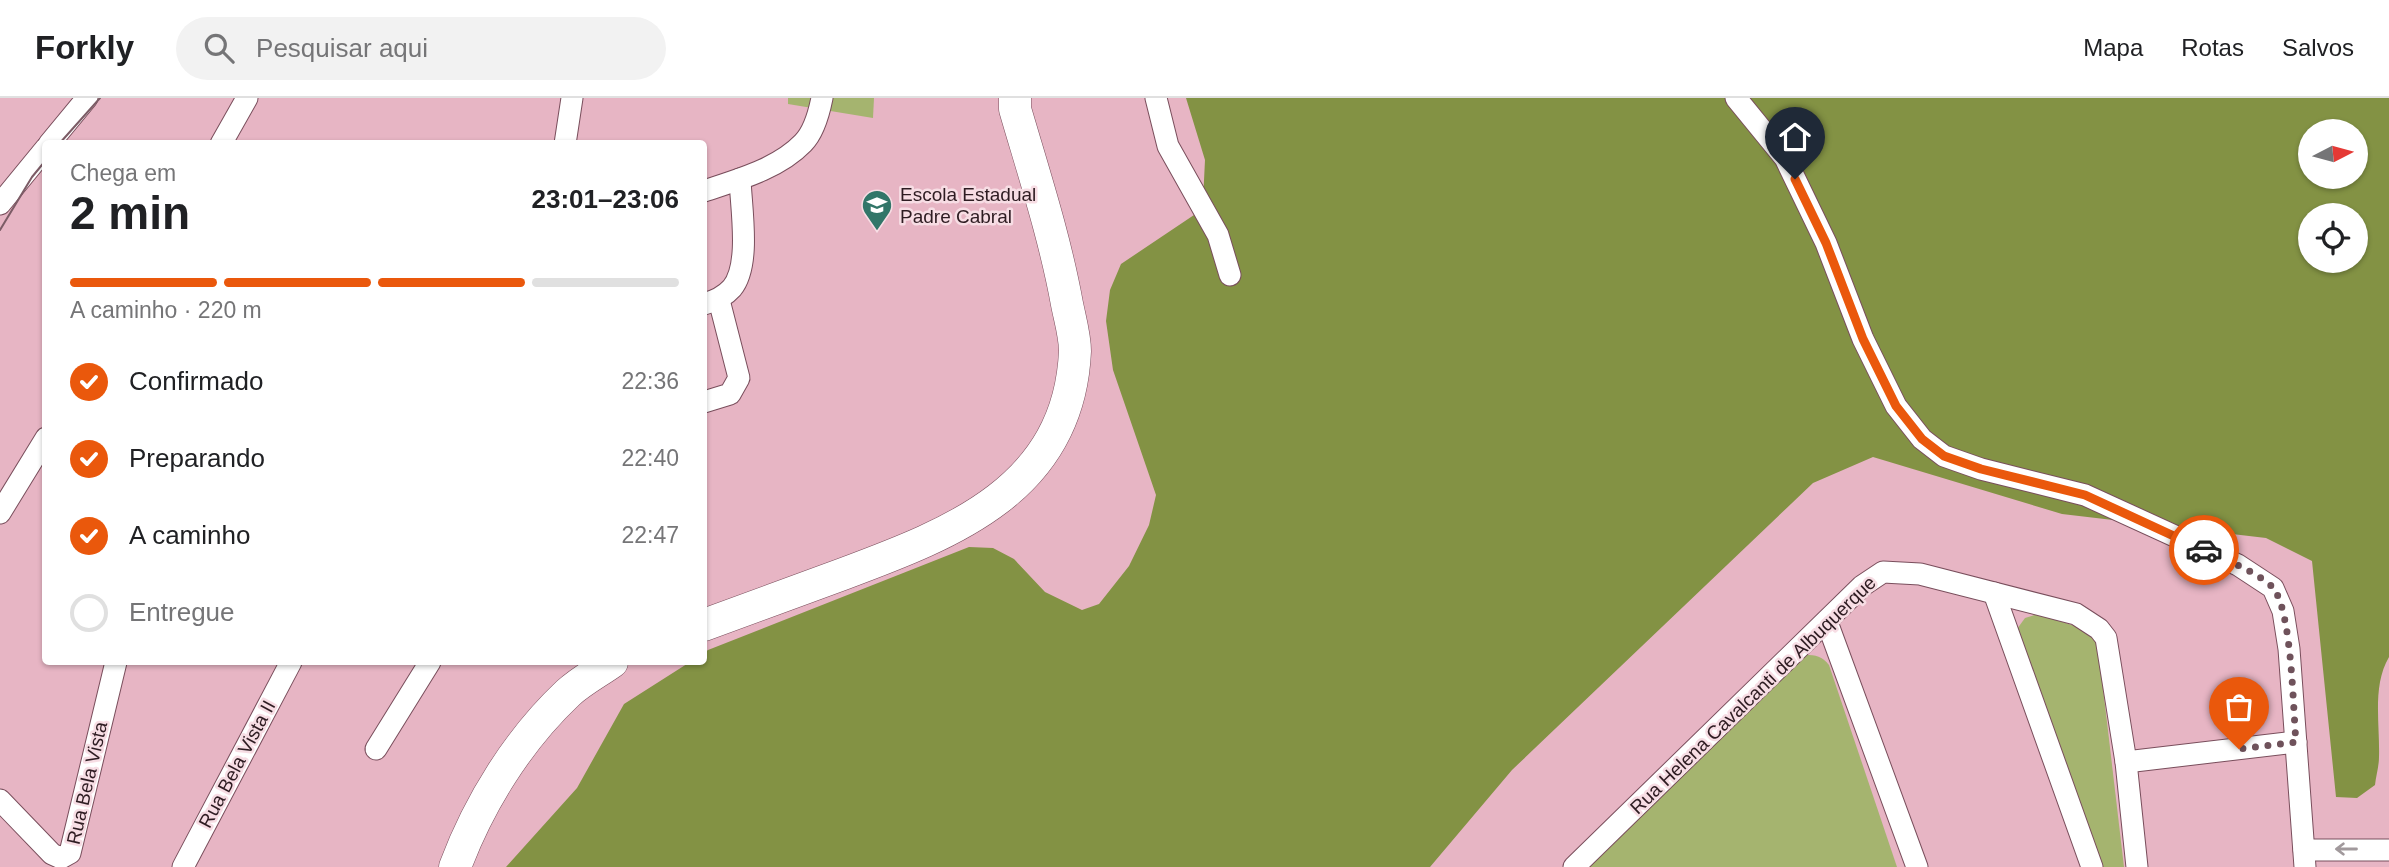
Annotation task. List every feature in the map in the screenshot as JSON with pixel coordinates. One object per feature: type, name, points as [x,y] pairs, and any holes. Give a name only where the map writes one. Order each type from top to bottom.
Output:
[{"type":"street","points":[[52,140],[87,98]]},
{"type":"street","points":[[222,140],[247,98]]},
{"type":"street","points":[[566,140],[572,98]]},
{"type":"street","points":[[707,190],[775,163],[804,143],[818,116],[822,98]]},
{"type":"street","points":[[707,624],[886,558],[964,523],[1007,494],[1039,458],[1053,435],[1068,398],[1075,349],[1058,256],[1015,109],[1015,98]]},
{"type":"street","points":[[1156,98],[1168,146],[1218,235],[1230,275]]},
{"type":"street","points":[[1736,98],[1785,158],[1826,243],[1863,339],[1896,406],[1922,439],[1944,456],[1981,469],[2085,495],[2238,565],[2273,588],[2283,611],[2289,649],[2304,858],[2389,850]]},
{"type":"street","points":[[0,204],[42,153]]},
{"type":"street","points":[[707,401],[730,394],[739,378],[711,302],[733,287],[739,273],[743,249],[740,179]]},
{"type":"street","points":[[0,513],[42,445]]},
{"type":"street","name":"Rua Helena Cavalcanti de Albuquerque","points":[[1574,867],[1862,586],[1884,572],[1920,574],[2076,614],[2099,629],[2106,638],[2126,762]]},
{"type":"street","points":[[1994,593],[2092,867]]},
{"type":"street","points":[[1827,622],[1917,867]]},
{"type":"street","name":"Rua Bela Vista","points":[[0,800],[52,854],[61,858],[70,853],[115,665]]},
{"type":"street","name":"Rua Bela Vista II","points":[[183,867],[289,665]]},
{"type":"street","points":[[376,749],[428,665]]},
{"type":"street","points":[[455,867],[496,783],[540,721],[571,691],[608,665]]},
{"type":"street","points":[[2137,867],[2126,762],[2296,742]]},
{"type":"green space","points":[[788,98],[874,98],[873,118],[788,104]]},
{"type":"green space","points":[[1186,98],[2389,98],[2389,657],[2380,680],[2379,760],[2375,785],[2357,798],[2336,797],[2312,561],[2266,538],[2062,514],[1873,457],[1813,483],[1512,770],[1430,867],[506,867],[577,788],[624,704],[685,665],[707,665],[708,650],[969,547],[993,548],[1014,559],[1045,592],[1082,610],[1099,604],[1129,566],[1149,525],[1156,495],[1113,370],[1106,321],[1110,290],[1121,264],[1194,215],[1203,201],[1205,160]]},
{"type":"green space","points":[[2038,614],[2090,631],[2097,637],[2124,867],[2098,867],[2017,629],[2025,618]]},
{"type":"green space","points":[[1805,655],[1818,657],[1829,665],[1897,867],[1582,867]]},
{"type":"tram line","points":[[63,140],[100,98]]},
{"type":"tram line","points":[[0,230],[42,165]]},
{"type":"way so far","points":[[2204,550],[2238,565],[2273,588],[2283,611],[2289,649],[2296,742],[2239,749]]},
{"type":"place","name":"Escola Estadual Padre Cabral","points":[[877,232]]},
{"type":"route","points":[[1795,179],[1826,243],[1863,339],[1896,406],[1922,439],[1944,456],[1981,469],[2085,495],[2204,550]]}]
